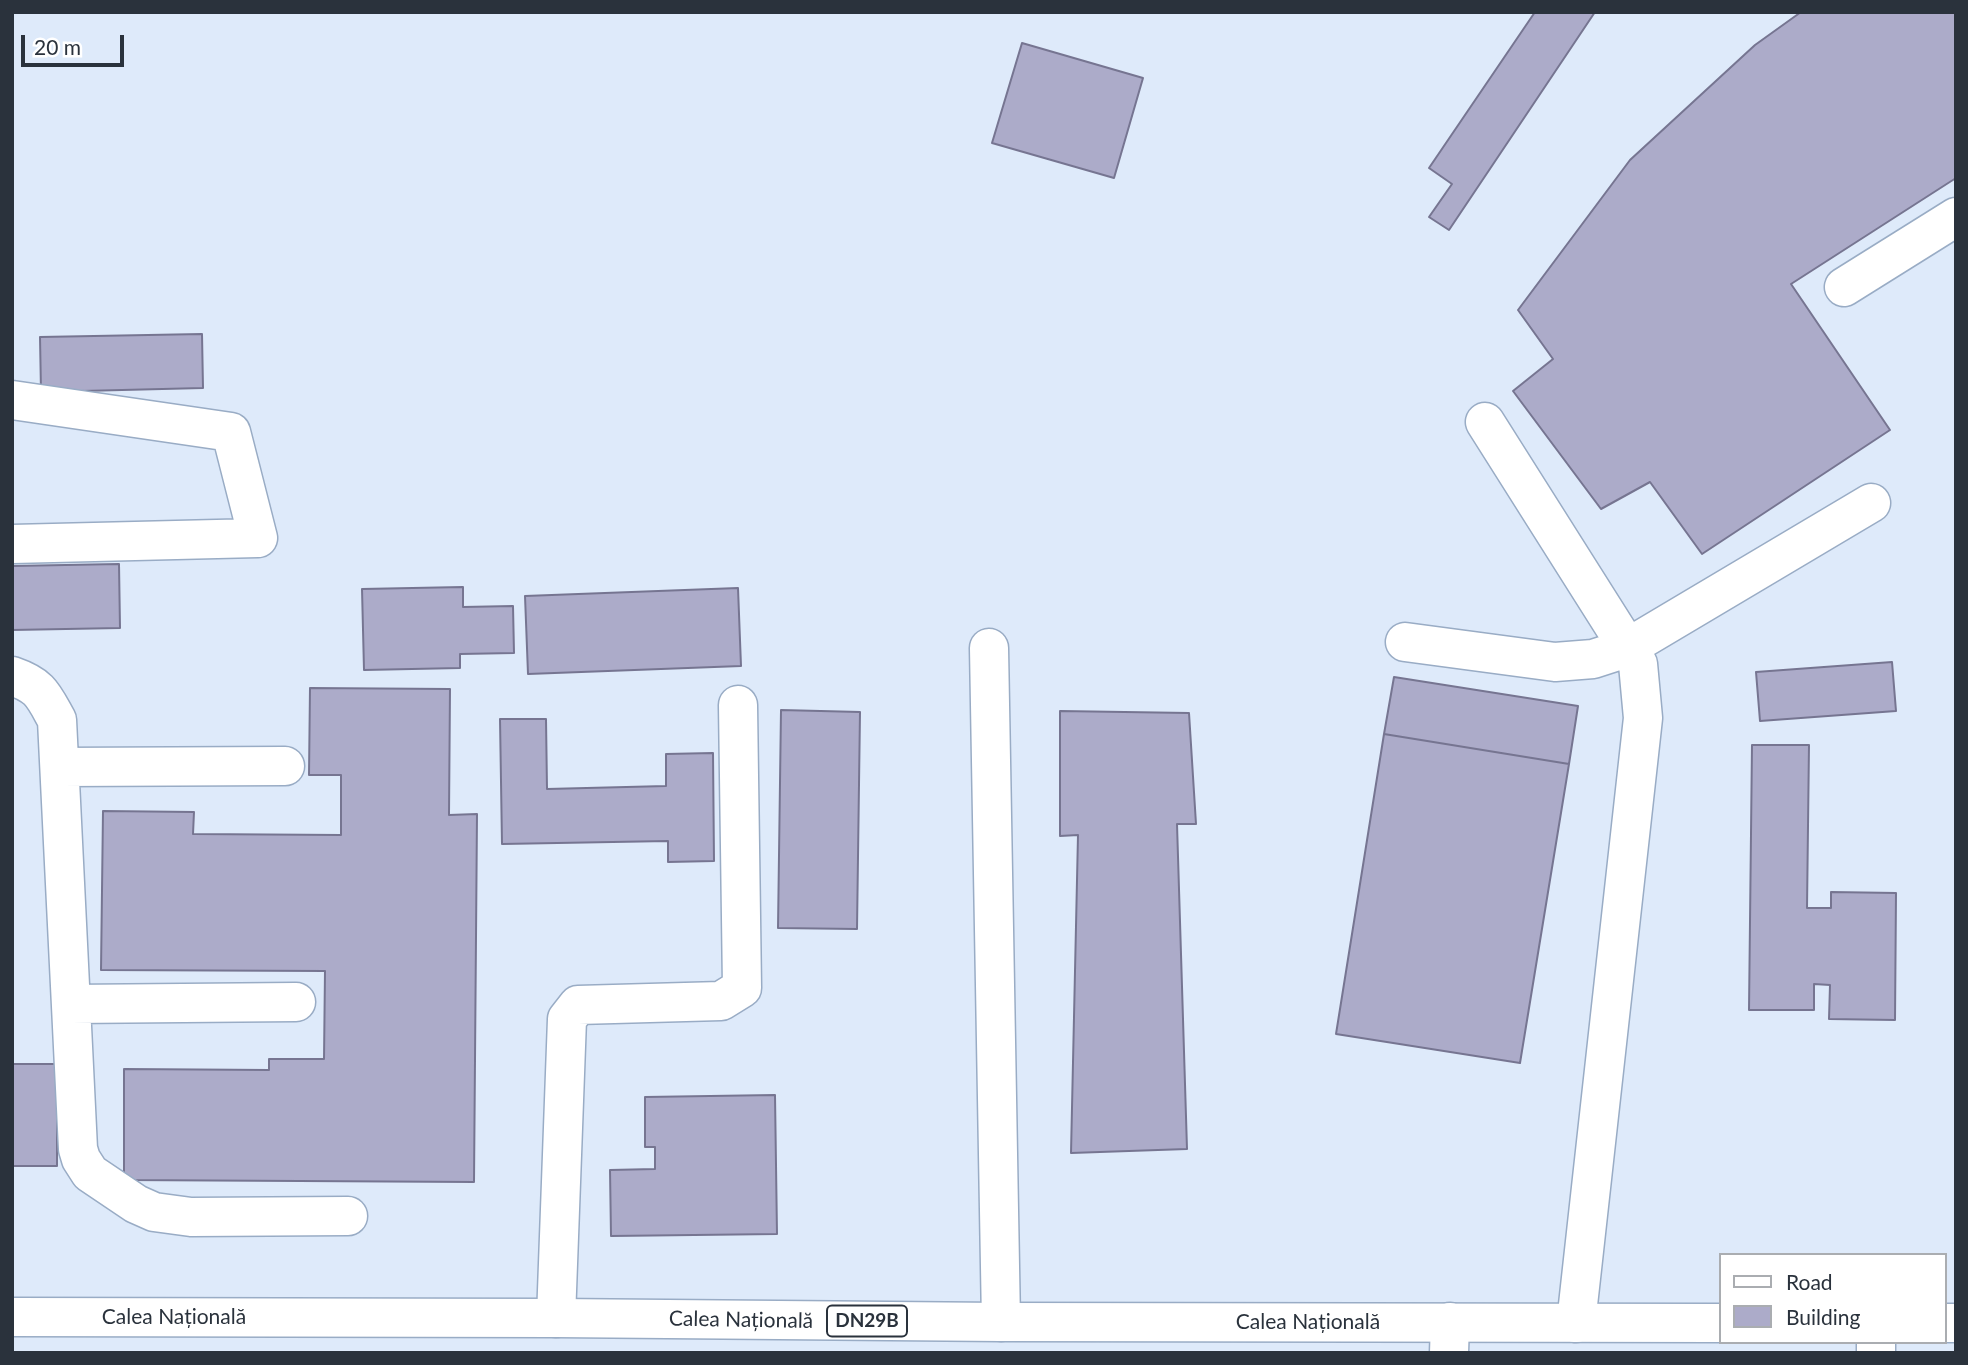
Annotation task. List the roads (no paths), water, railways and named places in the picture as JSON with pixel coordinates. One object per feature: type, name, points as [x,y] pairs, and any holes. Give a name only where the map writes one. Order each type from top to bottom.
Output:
[{"type":"main road","points":[[1844,287],[1956,217]]},
{"type":"main road","points":[[12,400],[230,432],[258,538],[12,544]]},
{"type":"main road","points":[[1485,422],[1638,664],[1643,718],[1576,1323]]},
{"type":"main road","points":[[1405,642],[1555,662],[1593,659],[1627,648],[1871,503]]},
{"type":"main road","points":[[989,648],[1001,1322]]},
{"type":"main road","points":[[12,676],[29,682],[44,695],[57,720],[78,1149],[90,1173],[136,1204],[154,1212],[191,1217],[348,1216]]},
{"type":"main road","points":[[556,1318],[567,1019],[578,1004],[721,1001],[742,988],[738,705]]},
{"type":"main road","points":[[60,767],[285,766]]},
{"type":"main road","points":[[71,1003],[296,1002]]},
{"type":"main road","name":"Calea Națională","points":[[12,1317],[1001,1322],[1449,1338],[1576,1323],[1720,1323]]}]
